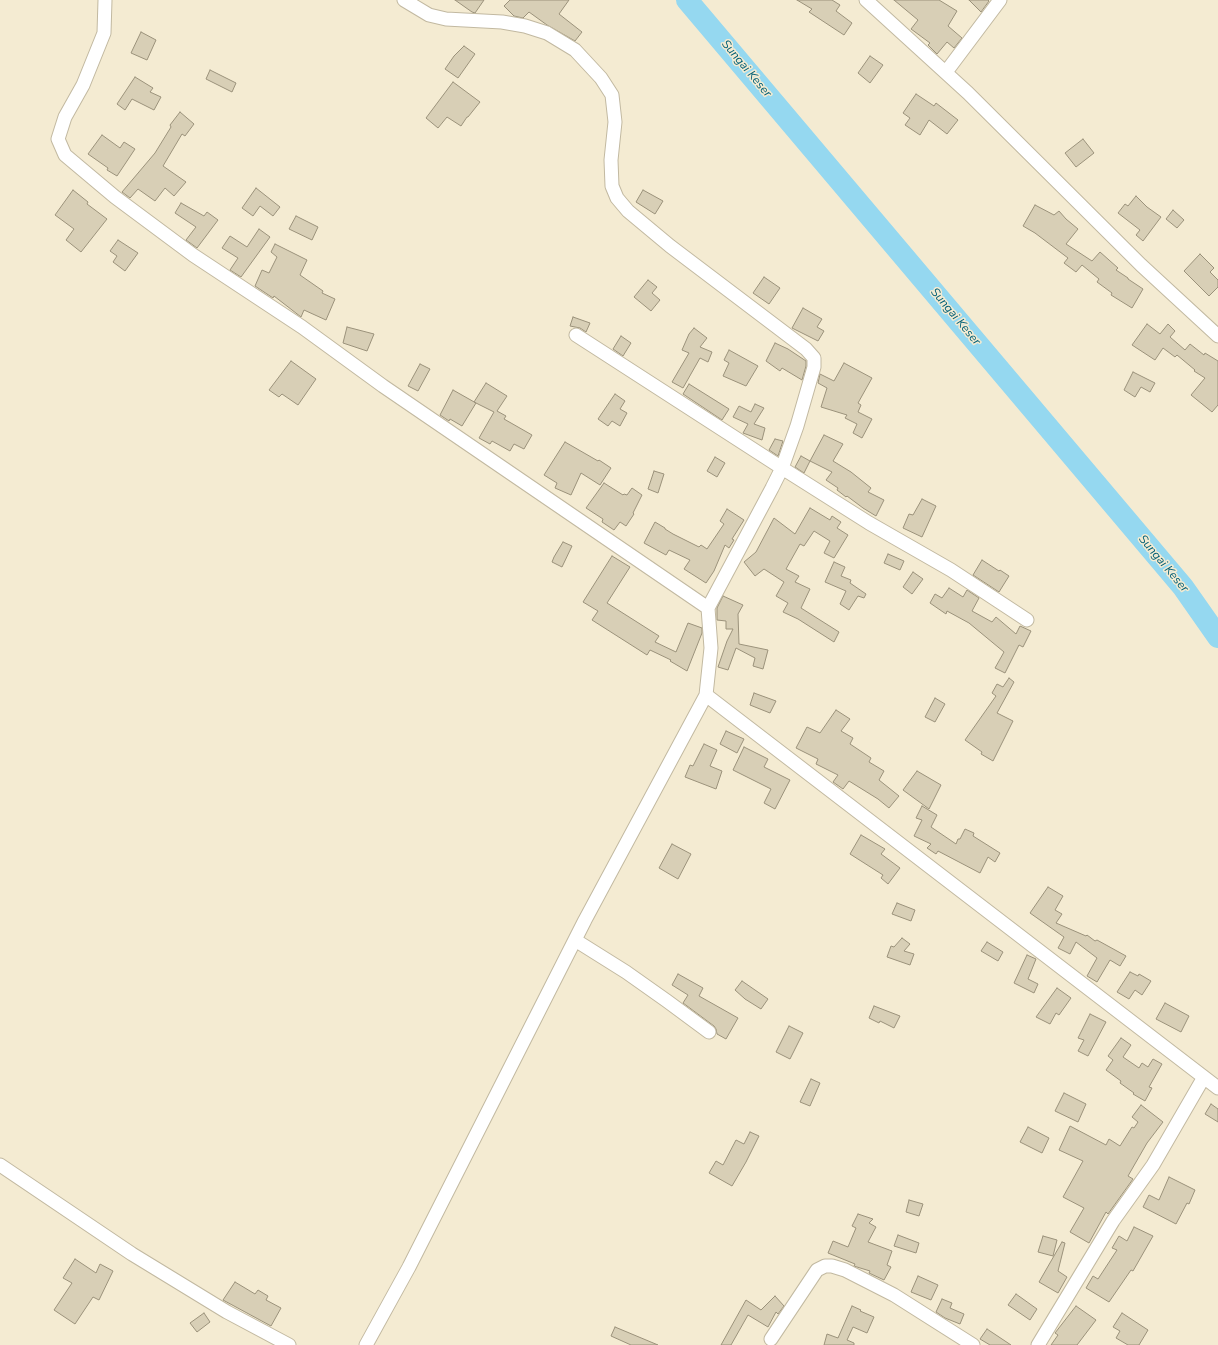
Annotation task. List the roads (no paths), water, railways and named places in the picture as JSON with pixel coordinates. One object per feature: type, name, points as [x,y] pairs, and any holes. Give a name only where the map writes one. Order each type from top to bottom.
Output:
[{"type":"street","points":[[105,0],[104,33],[83,84],[64,117],[58,139],[65,155],[115,197],[193,255],[302,327],[383,386],[708,608]]},
{"type":"street","points":[[366,1345],[409,1267],[575,940],[706,695],[711,648],[708,608],[782,468],[797,426],[814,367],[814,358],[806,349],[670,246],[628,210],[617,198],[612,186],[611,160],[615,122],[612,96],[601,78],[575,50],[547,33],[525,26],[502,22],[446,19],[429,15],[404,0]]},
{"type":"street","points":[[866,0],[946,72],[1141,265],[1218,336]]},
{"type":"street","points":[[946,72],[1000,0]]},
{"type":"street","points":[[576,335],[869,523],[951,570],[1027,620]]},
{"type":"street","points":[[706,695],[1218,1088]]},
{"type":"street","points":[[575,940],[650,988],[708,1032]]},
{"type":"street","points":[[1038,1345],[1113,1221],[1153,1165],[1204,1077]]},
{"type":"street","points":[[0,1165],[139,1258],[227,1312],[289,1345]]},
{"type":"street","points":[[772,1343],[817,1270],[825,1266],[832,1266],[845,1270],[894,1295],[973,1345]]},
{"type":"waterway","name":"Sungai Keser","points":[[687,0],[1183,587],[1218,637]]}]
